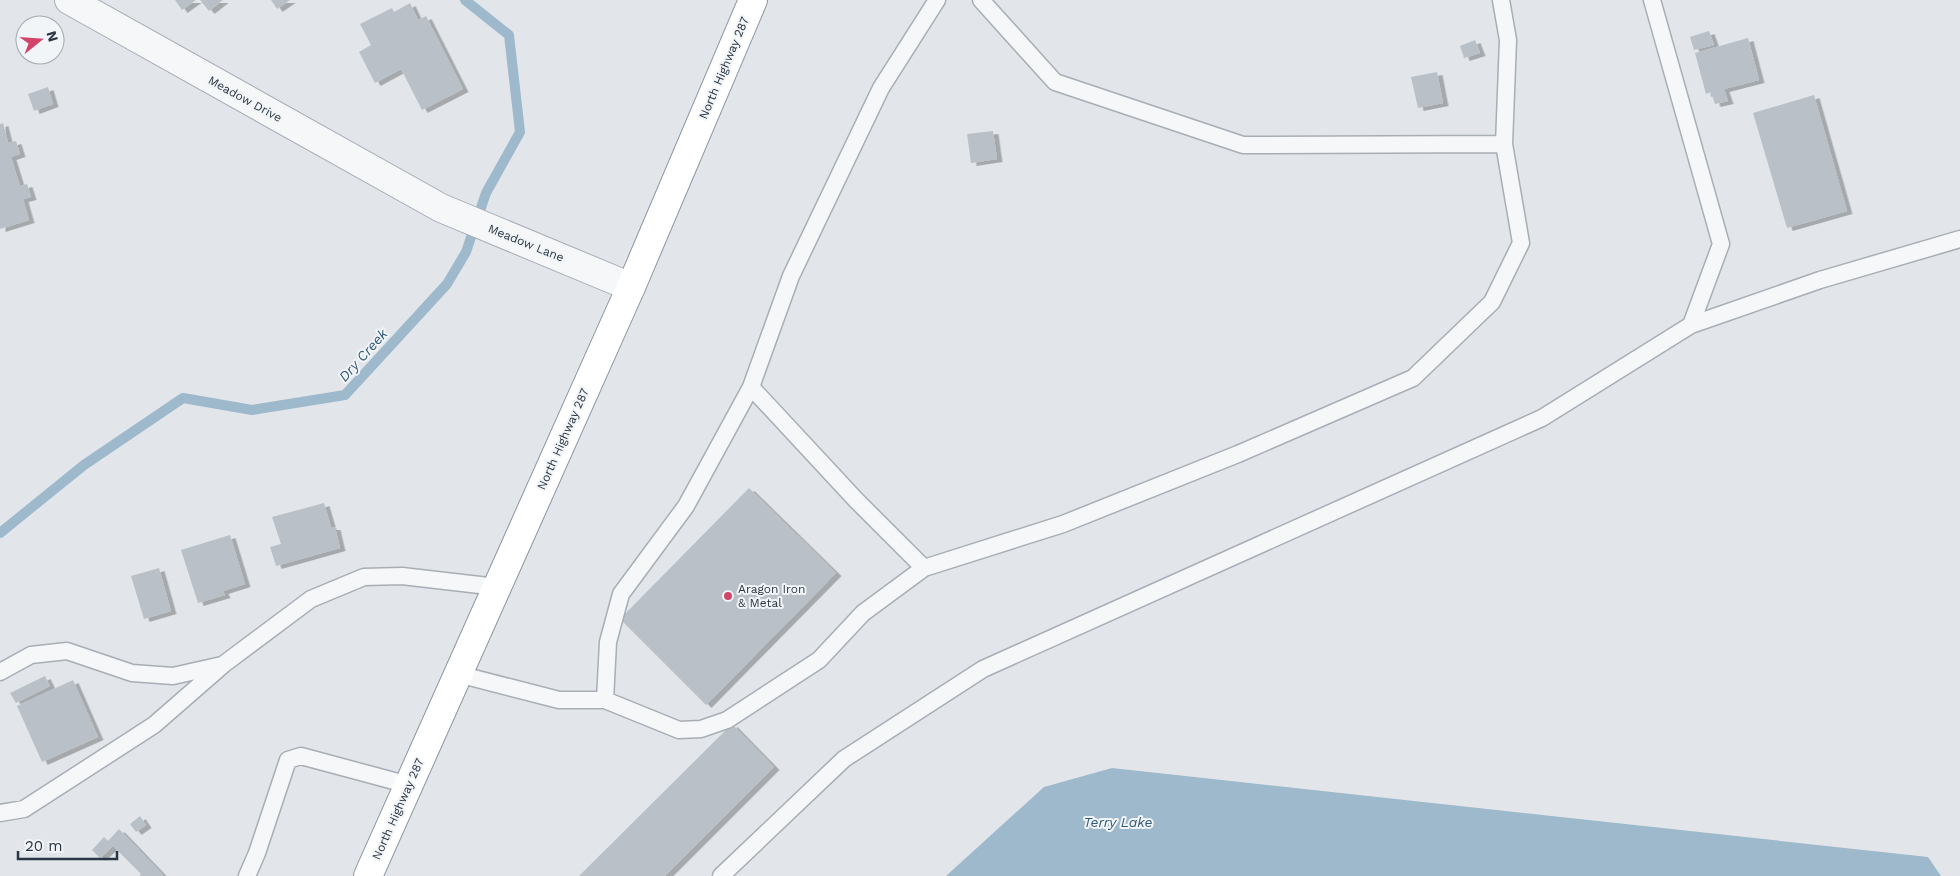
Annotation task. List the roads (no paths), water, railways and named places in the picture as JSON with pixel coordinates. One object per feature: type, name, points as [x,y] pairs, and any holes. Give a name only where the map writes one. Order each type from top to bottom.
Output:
[{"type":"highway","name":"North Highway 287","points":[[368,876],[631,287],[753,0]]},
{"type":"street","name":"Meadow Drive","points":[[69,0],[431,203]]},
{"type":"street","name":"Meadow Lane","points":[[431,203],[631,287]]},
{"type":"lane","points":[[606,700],[608,642],[621,594],[686,506],[751,387],[791,276],[881,88],[937,0]]},
{"type":"lane","points":[[981,0],[1055,82],[1243,145],[1504,144]]},
{"type":"lane","points":[[458,674],[559,700],[606,700],[679,730],[701,729],[726,720],[819,660],[863,613],[924,568],[1064,524],[1238,454],[1413,378],[1492,302],[1521,243],[1504,144],[1508,40],[1502,0]]},
{"type":"lane","points":[[1652,0],[1720,244],[1691,326]]},
{"type":"lane","points":[[721,876],[844,759],[983,670],[1542,418],[1691,326],[1820,280],[1960,239]]},
{"type":"lane","points":[[751,387],[856,500],[924,568]]},
{"type":"lane","points":[[0,813],[24,809],[154,725],[224,664],[311,599],[364,577],[402,576],[497,587]]},
{"type":"lane","points":[[0,672],[31,655],[67,651],[132,673],[173,676],[224,664]]},
{"type":"lane","points":[[248,876],[288,760],[301,756],[409,785]]},
{"type":"water","name":"Terry Lake","points":[[1112,768],[1928,857],[1941,876],[946,876],[1044,787]]},
{"type":"waterway","name":"Dry Creek","points":[[0,533],[84,465],[183,398],[252,410],[345,395],[447,284],[466,252],[486,193],[520,132],[509,35],[465,0]]},
{"type":"place","name":"Aragon Iron & Metal","points":[[728,596]]}]
